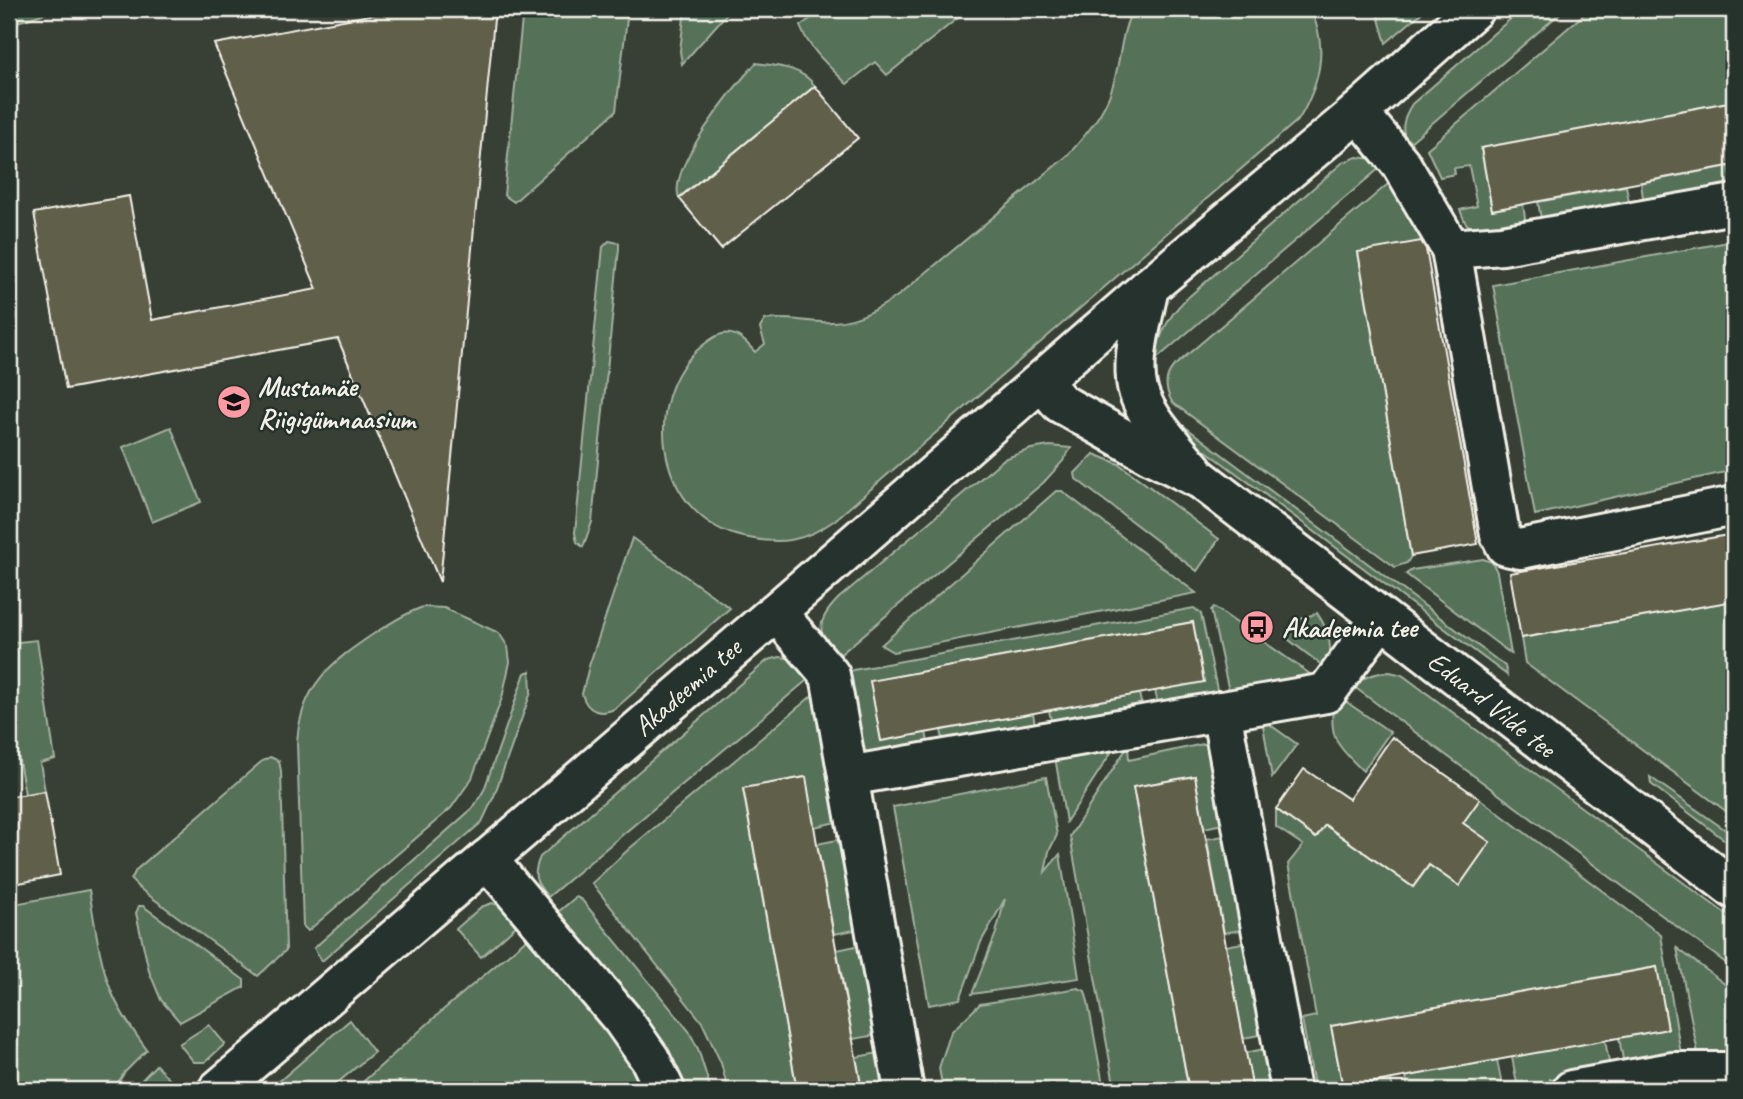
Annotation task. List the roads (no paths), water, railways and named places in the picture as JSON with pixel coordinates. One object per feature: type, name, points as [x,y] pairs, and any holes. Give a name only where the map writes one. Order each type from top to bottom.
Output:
[{"type":"street","name":"Akadeemia tee","points":[[218,1090],[776,612],[1149,287],[1358,112],[1474,9]]},
{"type":"street","points":[[1358,112],[1401,164],[1451,249],[1500,534],[1506,546],[1520,549],[1734,506]]},
{"type":"street","points":[[1451,249],[1502,245],[1734,205]]},
{"type":"street","points":[[1149,287],[1139,335],[1136,381],[1146,410],[1202,480]]},
{"type":"street","name":"Eduard Vilde tee","points":[[1042,381],[1060,403],[1202,480],[1734,889]]},
{"type":"street","points":[[776,612],[830,675],[904,1090]]},
{"type":"street","points":[[848,776],[1326,693],[1381,618]]},
{"type":"street","points":[[1221,711],[1291,1090]]},
{"type":"street","points":[[487,859],[622,1020],[650,1059],[665,1090]]},
{"type":"street","points":[[1572,1090],[1673,1072],[1718,1078]]},
{"type":"place","name":"Mustamäe Riigigümnaasium","points":[[234,402]]},
{"type":"place","name":"Akadeemia tee","points":[[1257,627]]}]
